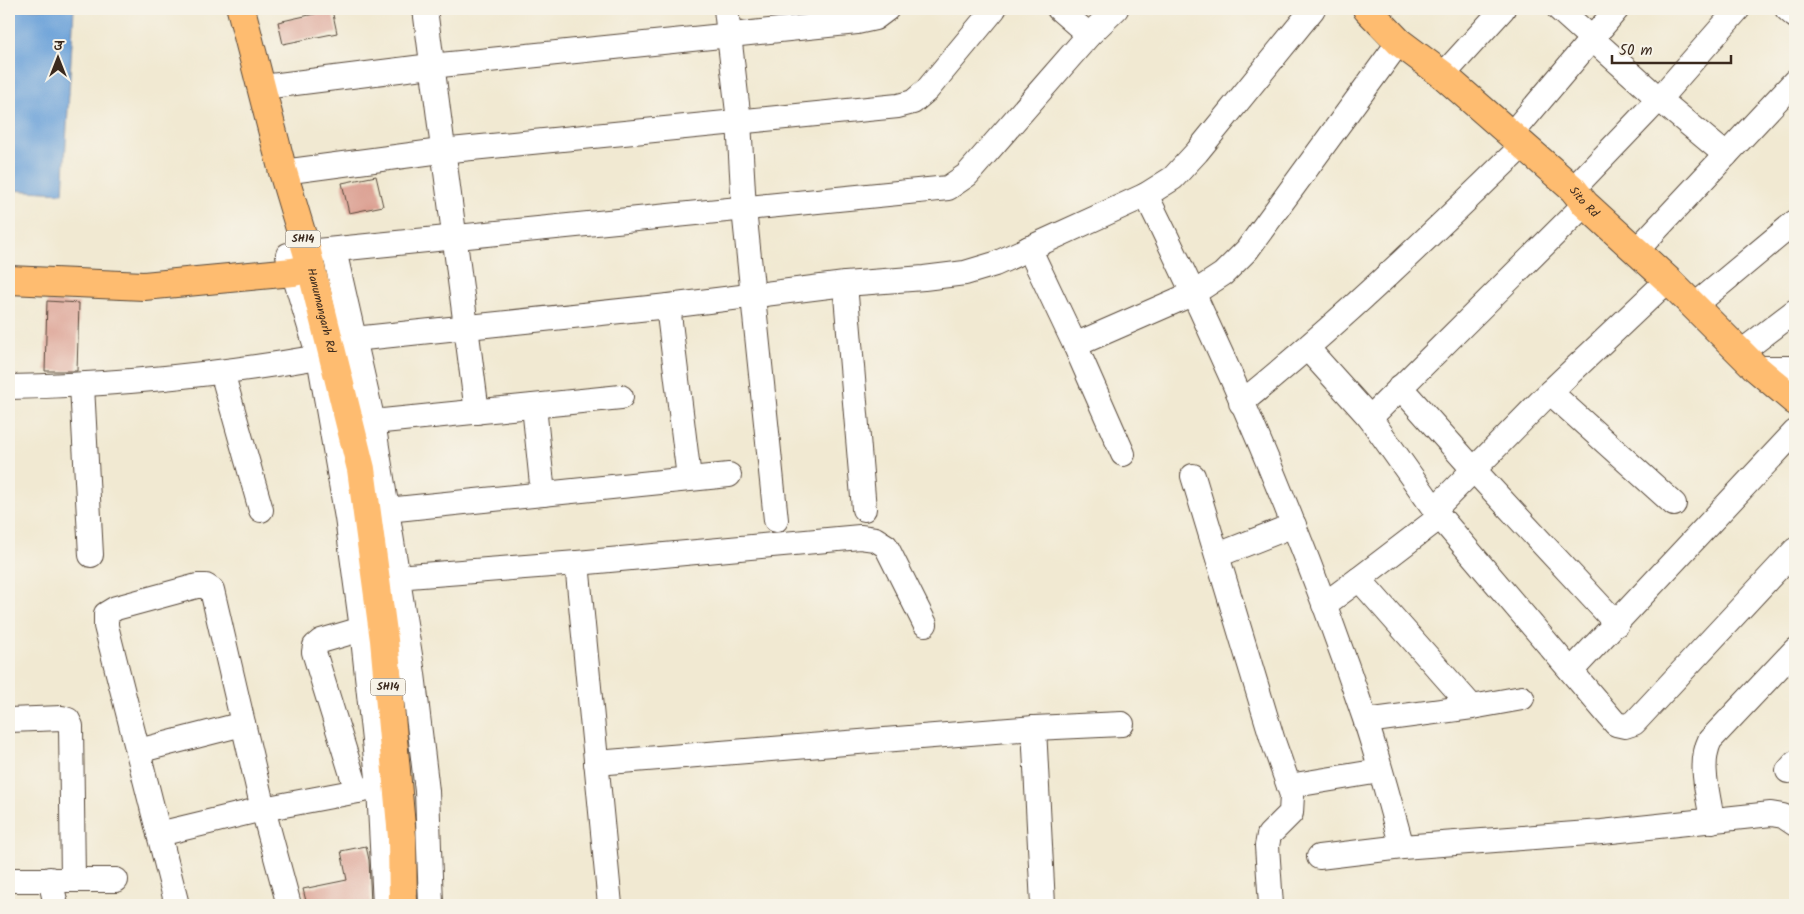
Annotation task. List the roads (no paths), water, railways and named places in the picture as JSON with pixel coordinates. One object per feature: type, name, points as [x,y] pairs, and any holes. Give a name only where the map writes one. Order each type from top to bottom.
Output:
[{"type":"main road","name":"Hanumangarh Rd","points":[[241,9],[263,87],[283,172],[300,262],[361,469],[384,640],[402,837],[403,905]]},
{"type":"main road","name":"Sito Rd","points":[[1367,9],[1399,42],[1443,75],[1579,196],[1668,280],[1748,360],[1795,401]]},
{"type":"main road","points":[[9,265],[144,270],[300,262]]},
{"type":"main road","points":[[9,280],[144,286],[300,262]]},
{"type":"street","points":[[425,9],[441,151],[477,412]]},
{"type":"street","points":[[726,9],[738,121],[752,295],[776,520]]},
{"type":"street","points":[[263,87],[431,66],[857,22],[876,18],[887,9]]},
{"type":"street","points":[[283,172],[441,151],[898,106],[913,102],[927,90],[994,9]]},
{"type":"street","points":[[1059,9],[1089,35]]},
{"type":"street","points":[[384,905],[368,789],[362,629],[347,518],[319,357],[300,262],[334,250],[948,188],[967,175],[1089,35],[1116,9]]},
{"type":"street","points":[[354,339],[668,306],[845,284],[964,273],[995,264],[1146,195],[1173,178],[1197,152],[1313,9]]},
{"type":"street","points":[[1443,75],[1503,9]]},
{"type":"street","points":[[1559,9],[1659,99],[1726,155]]},
{"type":"street","points":[[1242,403],[1308,349],[1409,256],[1516,141],[1591,38],[1617,9]]},
{"type":"street","points":[[1370,418],[1579,196],[1659,99],[1738,9]]},
{"type":"street","points":[[1787,9],[1795,16]]},
{"type":"street","points":[[1075,346],[1194,293],[1223,274],[1247,250],[1399,42]]},
{"type":"street","points":[[1636,251],[1795,81]]},
{"type":"street","points":[[1146,195],[1194,293],[1294,526],[1366,721],[1402,847]]},
{"type":"street","points":[[1694,307],[1795,222]]},
{"type":"street","points":[[1029,248],[1123,454]]},
{"type":"street","points":[[334,250],[373,422],[396,577],[413,674],[427,790],[432,905]]},
{"type":"street","points":[[1324,605],[1438,513],[1473,469],[1550,392],[1668,280]]},
{"type":"street","points":[[845,284],[864,509]]},
{"type":"street","points":[[668,306],[689,478]]},
{"type":"street","points":[[1748,360],[1795,311]]},
{"type":"street","points":[[1308,349],[1370,418],[1438,513],[1616,724],[1625,726],[1634,723],[1795,550]]},
{"type":"street","points":[[9,387],[82,386],[222,372],[319,357]]},
{"type":"street","points":[[1748,360],[1795,368]]},
{"type":"street","points":[[222,372],[261,510]]},
{"type":"street","points":[[82,386],[92,555]]},
{"type":"street","points":[[1400,387],[1473,469],[1618,624]]},
{"type":"street","points":[[1550,392],[1674,504]]},
{"type":"street","points":[[373,422],[621,397]]},
{"type":"street","points":[[534,406],[543,494]]},
{"type":"street","points":[[1572,670],[1618,624],[1795,432]]},
{"type":"street","points":[[387,510],[729,475]]},
{"type":"street","points":[[1193,476],[1218,554],[1250,668],[1292,795],[1290,813],[1269,835],[1267,846],[1271,905]]},
{"type":"street","points":[[1218,554],[1294,526]]},
{"type":"street","points":[[396,577],[577,563],[860,537],[875,539],[886,546],[925,624]]},
{"type":"street","points":[[577,563],[610,905]]},
{"type":"street","points":[[1359,578],[1472,707]]},
{"type":"street","points":[[177,905],[106,626],[106,614],[116,608],[198,586],[206,586],[212,590],[285,904]]},
{"type":"street","points":[[362,629],[321,641],[315,646],[314,652],[368,789]]},
{"type":"street","points":[[1712,821],[1704,766],[1704,752],[1710,740],[1795,650]]},
{"type":"street","points":[[1366,721],[1472,707],[1522,698]]},
{"type":"street","points":[[9,720],[62,718],[68,720],[71,726],[62,879],[56,905]]},
{"type":"street","points":[[138,751],[243,724]]},
{"type":"street","points":[[596,763],[1034,728],[1122,724]]},
{"type":"street","points":[[1034,728],[1043,905]]},
{"type":"street","points":[[1289,786],[1380,771]]},
{"type":"street","points":[[159,834],[263,809],[368,789]]},
{"type":"street","points":[[1320,857],[1402,847],[1712,821],[1771,814],[1783,816],[1795,824]]},
{"type":"street","points":[[9,880],[116,880]]},
{"type":"water","points":[[9,9],[74,9],[63,193],[9,190]]}]
